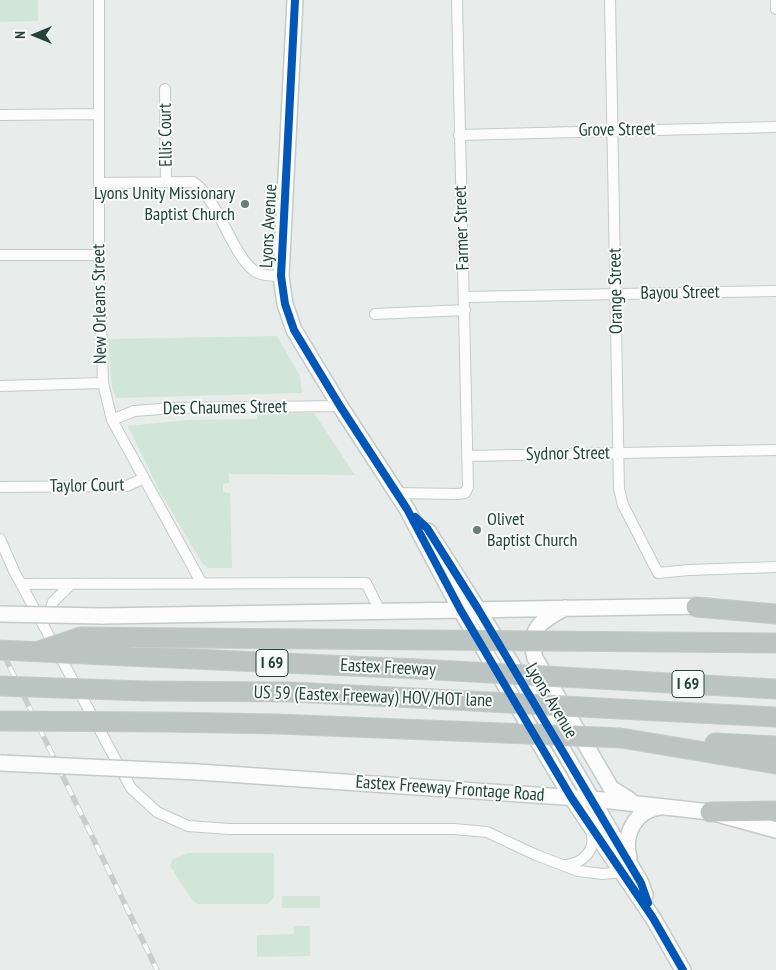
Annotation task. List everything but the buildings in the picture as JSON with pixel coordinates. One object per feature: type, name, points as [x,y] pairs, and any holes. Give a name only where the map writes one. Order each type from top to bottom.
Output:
[{"type":"highway","points":[[696,607],[776,614]]},
{"type":"highway","points":[[39,651],[81,637],[776,643]]},
{"type":"highway","name":"Eastex Freeway","points":[[0,650],[418,669],[776,689]]},
{"type":"highway","name":"US 59 (Eastex Freeway) HOV/HOT lane","points":[[0,686],[145,691],[290,692],[776,717]]},
{"type":"highway","points":[[0,721],[164,722],[451,730],[776,746]]},
{"type":"highway","points":[[621,738],[776,764]]},
{"type":"highway","points":[[710,812],[776,812]]},
{"type":"main road","name":"Lyons Avenue","points":[[295,0],[281,276],[285,304],[294,330],[340,406],[407,509],[460,609],[571,797],[590,827],[626,869]]},
{"type":"main road","name":"Lyons Avenue","points":[[407,509],[427,528],[478,608],[592,799],[626,869],[683,970]]},
{"type":"main road","points":[[0,614],[102,616],[478,608],[776,606]]},
{"type":"main road","points":[[566,608],[549,617],[535,631],[532,646],[536,658],[611,788],[624,798],[638,804]]},
{"type":"main road","name":"Eastex Freeway Frontage Road","points":[[0,763],[198,772],[571,797],[710,812],[776,830]]},
{"type":"main road","points":[[626,869],[628,833],[634,823],[646,812],[666,807]]},
{"type":"street","name":"New Orleans Street","points":[[99,0],[99,255],[103,383],[112,420],[144,478]]},
{"type":"street","name":"Farmer Street","points":[[457,0],[467,456]]},
{"type":"street","name":"Orange Street","points":[[610,0],[619,453],[620,489],[623,505],[658,573],[689,570],[776,568]]},
{"type":"street","points":[[776,0],[776,9]]},
{"type":"street","name":"Ellis Court","points":[[165,89],[166,182]]},
{"type":"street","points":[[0,115],[98,114]]},
{"type":"street","name":"Grove Street","points":[[459,135],[776,127]]},
{"type":"street","points":[[99,182],[193,182],[198,185],[246,260],[256,272],[268,276],[281,276]]},
{"type":"street","points":[[0,255],[99,255]]},
{"type":"street","name":"Bayou Street","points":[[465,298],[776,290]]},
{"type":"street","points":[[375,314],[465,310]]},
{"type":"street","points":[[0,386],[103,383]]},
{"type":"street","name":"Des Chaumes Street","points":[[112,420],[134,411],[175,408],[340,406]]},
{"type":"street","name":"Sydnor Street","points":[[467,456],[776,450]]},
{"type":"street","points":[[396,493],[465,493],[468,487],[467,456]]},
{"type":"street","name":"Taylor Court","points":[[0,487],[126,486],[144,478],[201,582]]},
{"type":"street","points":[[0,539],[131,788],[157,812],[188,826],[229,829],[454,829],[487,832],[536,855],[578,871],[603,874],[626,869]]},
{"type":"street","points":[[22,584],[366,583],[380,611]]},
{"type":"street","points":[[45,626],[53,602],[71,584]]},
{"type":"street","points":[[565,865],[577,863],[591,850],[593,836],[590,827]]},
{"type":"green space","points":[[0,0],[38,0],[38,21],[0,22]]},
{"type":"green space","points":[[277,336],[300,376],[302,393],[116,398],[112,387],[108,339]]},
{"type":"green space","points":[[257,413],[314,413],[355,475],[229,474],[229,483],[223,484],[223,492],[230,493],[232,568],[208,568],[202,563],[158,488],[128,426],[188,420],[257,419]]},
{"type":"green space","points":[[188,853],[274,853],[274,897],[268,904],[198,904],[192,900],[170,866],[172,860]]},
{"type":"green space","points":[[282,896],[320,896],[320,908],[282,908]]},
{"type":"green space","points":[[294,926],[310,926],[310,956],[257,957],[257,935],[294,934]]},
{"type":"railway","points":[[0,647],[157,970]]},
{"type":"cycle path","points":[[295,0],[281,276],[285,304],[294,330],[340,406],[407,509],[460,609],[571,797],[653,918],[683,970]]},
{"type":"cycle path","points":[[415,517],[427,528],[478,609],[641,883],[648,903]]},
{"type":"place","name":"Lyons Unity Missionary Baptist Church","points":[[245,204]]},
{"type":"place","name":"Olivet Baptist Church","points":[[477,530]]}]
